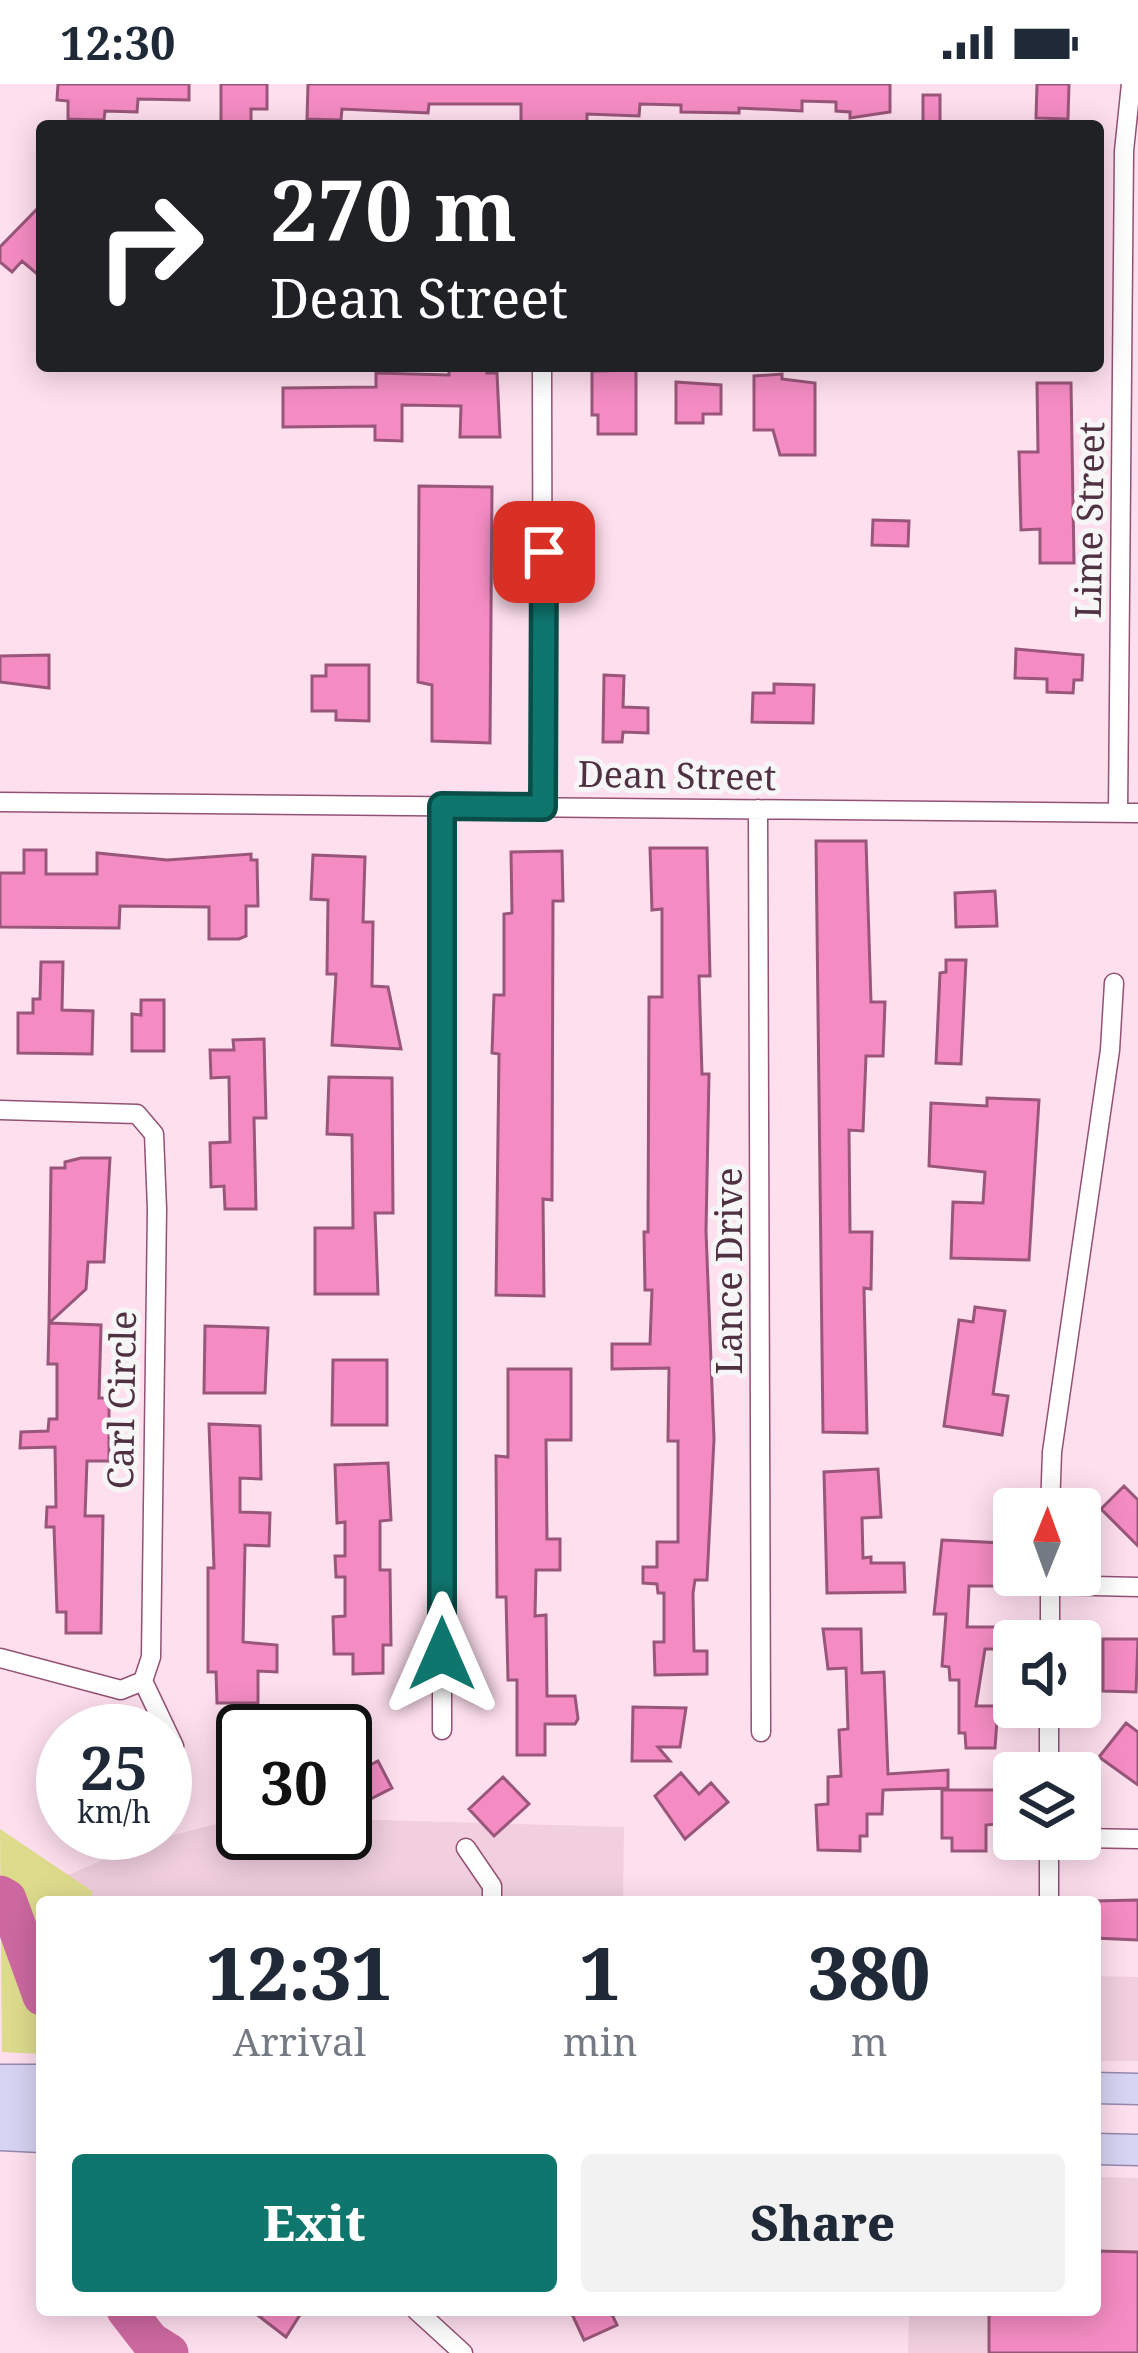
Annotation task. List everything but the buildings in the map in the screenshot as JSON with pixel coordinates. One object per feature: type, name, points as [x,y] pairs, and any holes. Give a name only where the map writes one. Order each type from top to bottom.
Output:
[{"type":"main road","points":[[1101,2088],[1138,2090]]},
{"type":"main road","points":[[14,2105],[36,2130]]},
{"type":"main road","points":[[1101,2149],[1138,2150]]},
{"type":"street","name":"Lime Street","points":[[1128,813],[1131,84]]},
{"type":"street","points":[[542,372],[543,807]]},
{"type":"street","name":"Dean Street","points":[[0,802],[1128,813]]},
{"type":"street","points":[[442,806],[442,1730]]},
{"type":"street","name":"Lance Drive","points":[[758,809],[761,1732]]},
{"type":"street","points":[[1051,1488],[1110,1050],[1114,983]]},
{"type":"street","name":"Carl Circle","points":[[0,1110],[137,1114],[154,1134],[151,1657],[143,1681]]},
{"type":"street","points":[[1101,1584],[1138,1587]]},
{"type":"street","points":[[0,1658],[121,1690],[143,1681],[154,1704]]},
{"type":"street","points":[[1101,1838],[1138,1839]]},
{"type":"street","points":[[466,1848],[493,1886],[492,1896]]},
{"type":"street","points":[[1049,1860],[1049,1896]]},
{"type":"street","points":[[423,2316],[463,2353]]},
{"type":"shaded area","points":[[372,1820],[624,1827],[623,1896],[92,1896],[91,1890],[66,1876],[102,1860],[192,1860],[192,1830],[216,1824],[216,1860],[372,1860]]},
{"type":"shaded area","points":[[0,1829],[36,1853],[36,1860],[46,1860],[92,1891],[92,1896],[36,1896],[36,2054],[2,2052]]},
{"type":"shaded area","points":[[1101,1976],[1138,1977],[1138,2061],[1101,2061]]},
{"type":"shaded area","points":[[1101,2177],[1138,2178],[1138,2353],[908,2353],[909,2316],[1101,2316]]},
{"type":"waterway","points":[[0,1895],[7,1899],[36,1979]]},
{"type":"waterway","points":[[131,2316],[150,2341],[169,2353]]},
{"type":"route","points":[[442,1654],[442,806],[543,807],[544,552]]}]
